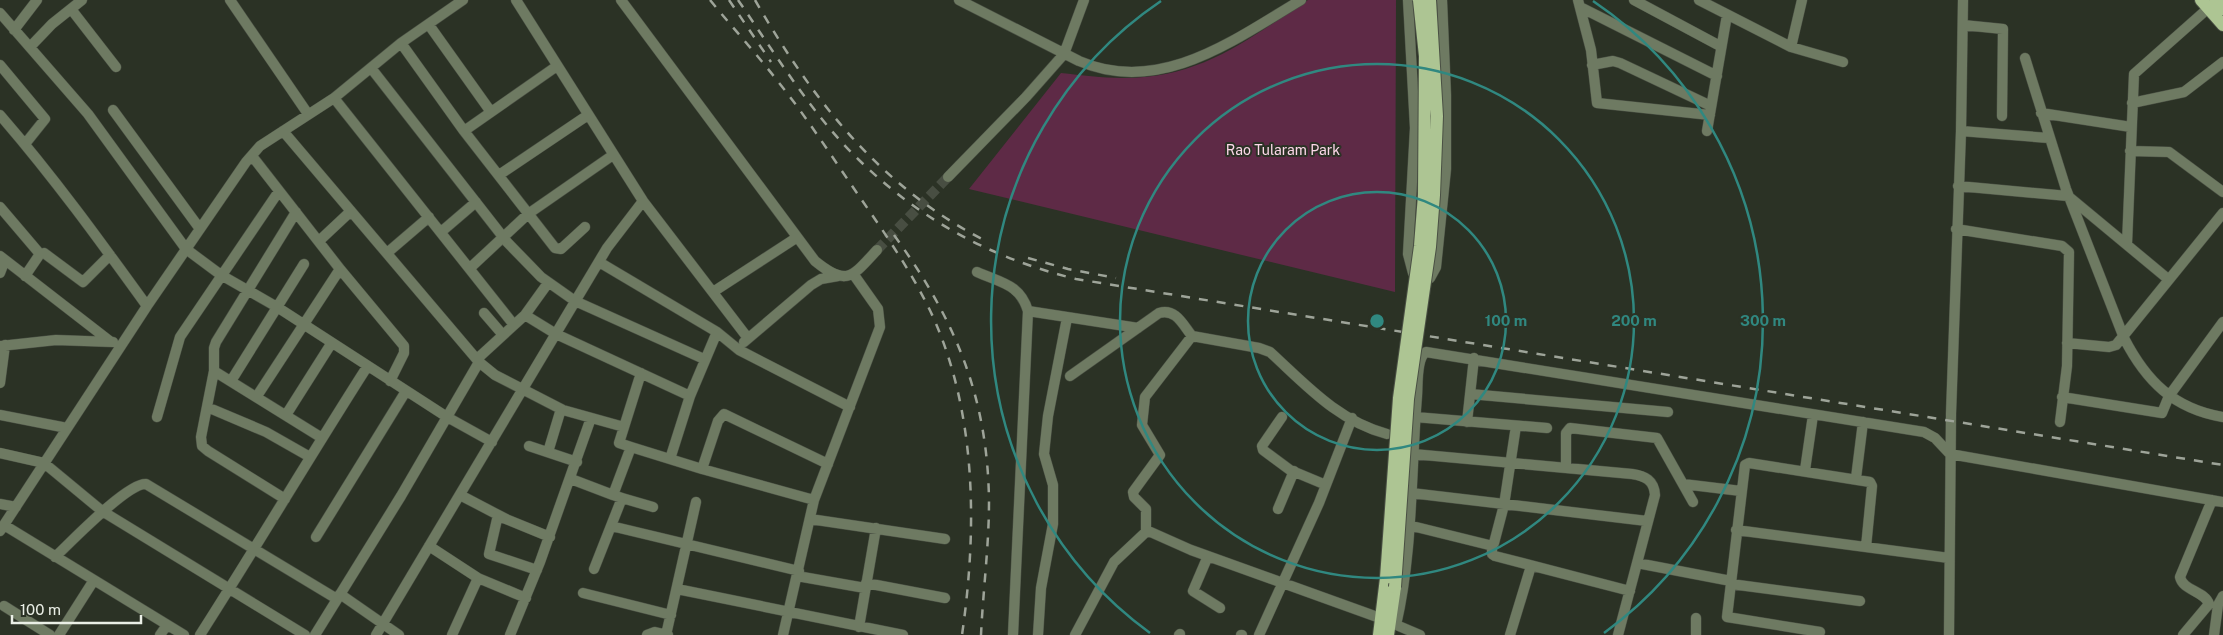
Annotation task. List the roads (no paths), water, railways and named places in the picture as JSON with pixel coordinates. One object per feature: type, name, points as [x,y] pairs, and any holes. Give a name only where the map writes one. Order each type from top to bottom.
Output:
[{"type":"main road","points":[[1379,635],[1389,625],[1399,398],[1420,246],[1424,195],[1425,56],[1419,0]]},
{"type":"main road","points":[[1391,583],[1408,398],[1430,247],[1434,195],[1437,116],[1430,0]]},
{"type":"main road","points":[[2213,4],[2223,25]]},
{"type":"street","points":[[14,30],[37,0]]},
{"type":"street","points":[[30,48],[82,0]]},
{"type":"street","points":[[230,0],[308,114]]},
{"type":"street","points":[[184,635],[55,557],[2,528],[147,306],[260,146],[334,98],[401,43],[463,0]]},
{"type":"street","points":[[516,0],[642,200],[747,337]]},
{"type":"street","points":[[621,0],[634,15],[796,238],[815,261],[838,276]]},
{"type":"street","points":[[959,0],[1064,54],[1094,67],[1118,72],[1151,71],[1172,67],[1216,51],[1301,0]]},
{"type":"street","points":[[948,177],[1026,97],[1064,54],[1084,0]]},
{"type":"street","points":[[1408,0],[1415,128],[1408,259],[1413,273],[1422,278],[1430,278],[1436,267],[1446,169],[1447,125],[1442,0]]},
{"type":"street","points":[[1634,0],[1720,46]]},
{"type":"street","points":[[1699,0],[1791,48],[1843,62]]},
{"type":"street","points":[[1791,48],[1802,0]]},
{"type":"street","points":[[1949,635],[1950,454],[1956,229],[1961,131],[1963,0]]},
{"type":"street","points":[[1579,2],[1716,76]]},
{"type":"street","points":[[1579,2],[1591,50],[1597,102],[1710,110]]},
{"type":"street","points":[[2127,244],[2134,74],[2213,4]]},
{"type":"street","points":[[71,9],[116,68]]},
{"type":"street","points":[[0,13],[88,114],[186,249],[221,275],[277,307],[447,417],[492,442]]},
{"type":"street","points":[[1707,131],[1720,46],[1727,15]]},
{"type":"street","points":[[429,25],[491,112]]},
{"type":"street","points":[[1962,25],[1999,27],[2003,29],[2002,116]]},
{"type":"street","points":[[401,43],[464,131],[528,214],[558,249],[585,227]]},
{"type":"street","points":[[2025,58],[2068,196],[2124,338],[2145,374],[2169,396],[2204,412],[2222,415]]},
{"type":"street","points":[[1592,66],[1613,61],[1620,63],[1710,110]]},
{"type":"street","points":[[2132,103],[2184,92],[2223,62]]},
{"type":"street","points":[[0,65],[45,119],[25,144]]},
{"type":"street","points":[[464,131],[557,66]]},
{"type":"street","points":[[371,68],[503,236],[548,283],[575,301],[704,359]]},
{"type":"street","points":[[334,98],[514,325]]},
{"type":"street","points":[[113,110],[200,229]]},
{"type":"street","points":[[2041,113],[2131,127]]},
{"type":"street","points":[[0,115],[25,144],[147,306]]},
{"type":"street","points":[[499,175],[588,115]]},
{"type":"street","points":[[283,131],[478,361],[495,375],[561,409],[624,427]]},
{"type":"street","points":[[1961,131],[2049,138]]},
{"type":"street","points":[[2130,151],[2169,152],[2223,192]]},
{"type":"street","points":[[470,268],[528,214],[613,155]]},
{"type":"street","points":[[252,156],[340,269],[404,346],[404,353],[390,381]]},
{"type":"street","points":[[1958,186],[2068,196],[2168,279]]},
{"type":"street","points":[[157,417],[180,337],[279,191]]},
{"type":"street","points":[[376,635],[575,301],[599,262],[642,200]]},
{"type":"street","points":[[441,232],[476,202]]},
{"type":"street","points":[[0,207],[40,254],[46,254],[82,282],[110,255]]},
{"type":"street","points":[[319,241],[351,211]]},
{"type":"street","points":[[285,499],[202,446],[201,437],[214,370],[216,342],[296,212]]},
{"type":"street","points":[[2067,343],[2109,347],[2116,345],[2124,338],[2168,279],[2223,213]]},
{"type":"street","points":[[387,253],[429,217]]},
{"type":"street","points":[[1956,229],[2066,248],[2070,258],[2067,343],[2060,422]]},
{"type":"street","points":[[713,292],[796,238]]},
{"type":"street","points":[[739,350],[747,337],[811,285],[820,280],[854,275],[877,250]]},
{"type":"street","points":[[25,276],[40,254]]},
{"type":"street","points":[[0,273],[3,258],[111,342]]},
{"type":"street","points":[[599,262],[717,332],[739,350],[850,406]]},
{"type":"street","points":[[231,381],[304,264]]},
{"type":"street","points":[[258,396],[340,269]]},
{"type":"street","points":[[977,272],[1018,291],[1024,298],[1028,311],[1013,635]]},
{"type":"street","points":[[783,635],[814,500],[875,345],[881,320],[878,309],[854,275]]},
{"type":"street","points":[[314,635],[447,417],[478,361],[524,314],[548,283]]},
{"type":"street","points":[[1028,311],[1138,328]]},
{"type":"street","points":[[1070,376],[1160,313],[1170,311],[1175,314],[1192,336],[1266,350],[1326,404],[1387,434]]},
{"type":"street","points":[[484,313],[502,335]]},
{"type":"street","points":[[524,314],[556,334],[690,396]]},
{"type":"street","points":[[1038,635],[1041,588],[1053,524],[1053,485],[1044,454],[1048,416],[1067,318]]},
{"type":"street","points":[[2062,397],[2158,413],[2165,412],[2169,396],[2223,322]]},
{"type":"street","points":[[670,460],[690,396],[717,332]]},
{"type":"street","points":[[1192,336],[1145,397],[1141,417],[1142,426],[1160,455],[1133,494],[1146,509],[1145,527],[1148,531],[1208,556],[1420,635]]},
{"type":"street","points":[[0,383],[2,346],[56,340],[124,342]]},
{"type":"street","points":[[286,415],[332,344]]},
{"type":"street","points":[[1389,625],[1400,605],[1421,358],[1424,353],[1474,358],[1930,434],[1950,454],[2223,502]]},
{"type":"street","points":[[1467,422],[1474,358]]},
{"type":"street","points":[[200,635],[255,550],[310,457],[367,367]]},
{"type":"street","points":[[214,370],[322,438]]},
{"type":"street","points":[[641,373],[619,443],[670,460],[814,500]]},
{"type":"street","points":[[316,538],[406,391]]},
{"type":"street","points":[[1470,394],[1668,412]]},
{"type":"street","points":[[207,407],[266,432],[310,457]]},
{"type":"street","points":[[548,452],[561,409]]},
{"type":"street","points":[[702,469],[718,421],[724,414],[828,464]]},
{"type":"street","points":[[0,415],[67,428]]},
{"type":"street","points":[[1805,470],[1813,415]]},
{"type":"street","points":[[1282,417],[1262,449],[1294,471],[1326,486]]},
{"type":"street","points":[[1416,417],[1546,428]]},
{"type":"street","points":[[510,635],[550,537],[591,418]]},
{"type":"street","points":[[1260,635],[1326,486],[1352,418]]},
{"type":"street","points":[[1856,478],[1863,422]]},
{"type":"street","points":[[1490,546],[1494,543],[1504,505],[1516,426]]},
{"type":"street","points":[[1566,467],[1566,433],[1570,428],[1653,437],[1661,442],[1693,502]]},
{"type":"street","points":[[529,446],[577,462]]},
{"type":"street","points":[[594,569],[611,526],[631,447]]},
{"type":"street","points":[[0,453],[44,463],[102,511],[305,635]]},
{"type":"street","points":[[1413,454],[1632,474],[1649,480],[1654,485],[1655,495],[1618,635]]},
{"type":"street","points":[[1820,632],[1728,618],[1743,468],[1747,463],[1868,480],[1872,484],[1866,547]]},
{"type":"street","points":[[1278,509],[1294,471]]},
{"type":"street","points":[[571,479],[653,507]]},
{"type":"street","points":[[55,557],[102,511],[138,486],[146,484],[255,550],[338,596],[399,635]]},
{"type":"street","points":[[1683,484],[1741,491]]},
{"type":"street","points":[[1411,493],[1647,522]]},
{"type":"street","points":[[460,495],[498,515],[550,537]]},
{"type":"street","points":[[2183,635],[2208,604],[2207,599],[2184,585],[2180,577],[2212,500]]},
{"type":"street","points":[[647,635],[654,632],[667,635],[696,502]]},
{"type":"street","points":[[0,504],[16,507]]},
{"type":"street","points":[[498,515],[489,554],[537,570]]},
{"type":"street","points":[[810,518],[945,540]]},
{"type":"street","points":[[1408,525],[1490,546]]},
{"type":"street","points":[[611,526],[798,573],[944,598]]},
{"type":"street","points":[[859,626],[876,528]]},
{"type":"street","points":[[1736,530],[1949,558]]},
{"type":"street","points":[[1075,635],[1114,562],[1148,531]]},
{"type":"street","points":[[429,546],[478,578],[526,598]]},
{"type":"street","points":[[1490,546],[1492,554],[1496,556],[1630,591]]},
{"type":"street","points":[[1208,556],[1193,591],[1220,608]]},
{"type":"street","points":[[1637,563],[1731,582],[1860,601]]},
{"type":"street","points":[[1510,635],[1531,566]]},
{"type":"street","points":[[452,635],[478,578]]},
{"type":"street","points":[[59,635],[94,580]]},
{"type":"street","points":[[677,589],[842,624],[904,635]]},
{"type":"street","points":[[583,593],[671,615]]},
{"type":"street","points":[[2214,635],[2219,617],[2218,605],[2223,596]]},
{"type":"street","points":[[4,606],[50,635]]},
{"type":"street","points":[[1696,618],[1696,635]]},
{"type":"street","points":[[839,635],[842,624]]},
{"type":"street","points":[[160,635],[167,625]]},
{"type":"tunnel","points":[[877,250],[948,177]]},
{"type":"railway","points":[[710,0],[768,69],[808,122],[899,256],[918,287],[934,319],[948,356],[959,395],[970,475],[970,556],[962,635]]},
{"type":"railway","points":[[729,0],[771,62]]},
{"type":"railway","points":[[738,0],[810,104],[842,143],[883,182],[933,219],[959,235],[1015,260],[1045,270],[1076,279],[2223,465]]},
{"type":"railway","points":[[755,0],[800,72],[852,137],[881,167],[912,194],[947,219],[984,240]]},
{"type":"railway","points":[[894,235],[916,266],[951,329],[975,394],[987,464],[989,502],[981,635]]},
{"type":"railway","points":[[1028,258],[1068,269],[1116,278]]},
{"type":"park label","name":"Rao Tularam Park","points":[[1283,150]]}]
